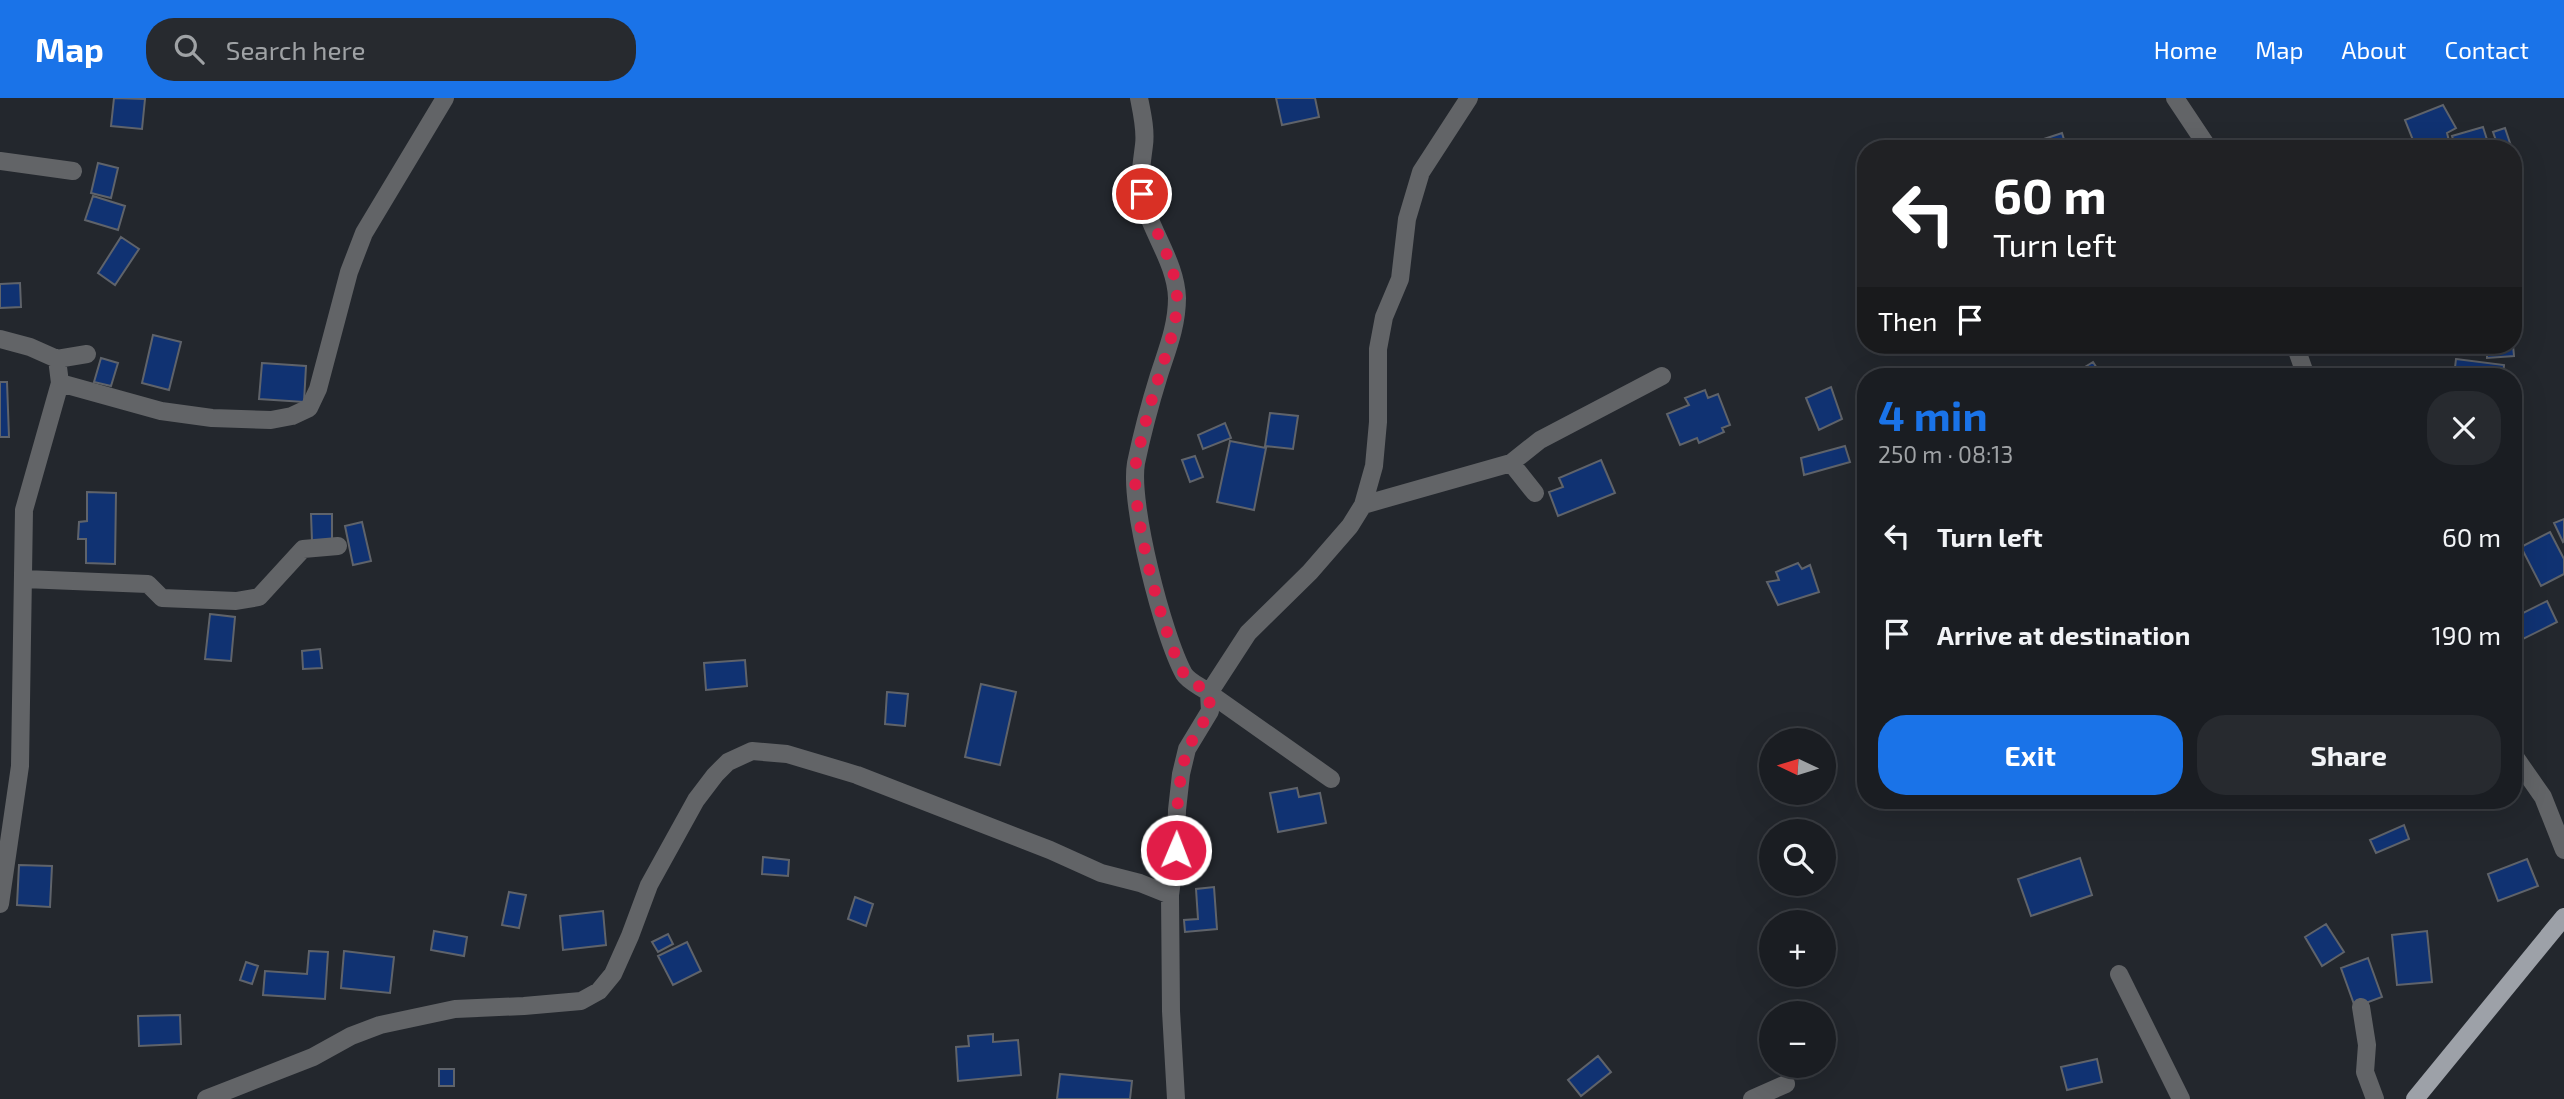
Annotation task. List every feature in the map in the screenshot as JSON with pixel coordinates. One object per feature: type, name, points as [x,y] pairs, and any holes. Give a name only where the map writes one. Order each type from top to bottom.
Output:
[{"type":"main road","points":[[2414,1099],[2564,917]]},
{"type":"street","points":[[60,383],[161,411],[212,418],[271,420],[292,416],[309,408],[318,389],[349,272],[364,233],[444,98]]},
{"type":"street","points":[[1139,98],[1144,144],[1140,165],[1142,194],[1171,269],[1177,296],[1172,336],[1159,375],[1136,466],[1136,498],[1143,543],[1170,639],[1185,676],[1331,779]]},
{"type":"street","points":[[1176,1099],[1171,1024],[1170,895],[1181,774],[1187,749],[1210,711],[1209,693],[1248,633],[1310,572],[1350,526],[1363,505],[1374,466],[1378,422],[1378,349],[1384,317],[1400,279],[1407,219],[1421,172],[1469,98]]},
{"type":"street","points":[[2175,98],[2203,140]]},
{"type":"street","points":[[0,162],[73,171]]},
{"type":"street","points":[[0,339],[30,347],[57,359],[87,354]]},
{"type":"street","points":[[0,904],[20,766],[24,510],[60,383],[57,359]]},
{"type":"street","points":[[1363,505],[1511,463],[1540,440],[1662,376]]},
{"type":"street","points":[[1511,463],[1535,493]]},
{"type":"street","points":[[24,579],[148,584],[162,598],[236,601],[259,597],[303,550],[338,546]]},
{"type":"street","points":[[206,1099],[313,1057],[380,1024],[455,1009],[581,1001],[599,991],[614,974],[649,885],[696,800],[721,768],[752,751],[787,754],[857,775],[1050,850],[1101,873],[1140,883],[1170,895]]},
{"type":"street","points":[[2522,767],[2543,797],[2564,850]]},
{"type":"street","points":[[2119,974],[2180,1099]]},
{"type":"street","points":[[2361,1007],[2367,1045],[2365,1072],[2375,1099]]},
{"type":"street","points":[[1752,1099],[1786,1084]]},
{"type":"building","points":[[114,98],[145,99],[142,129],[111,126]]},
{"type":"building","points":[[1276,98],[1315,98],[1319,117],[1282,125]]},
{"type":"building","points":[[2443,105],[2456,128],[2447,133],[2449,140],[2413,140],[2405,120]]},
{"type":"building","points":[[2483,127],[2487,140],[2453,140],[2452,136]]},
{"type":"building","points":[[2505,128],[2509,140],[2496,140],[2493,132]]},
{"type":"building","points":[[2062,133],[2064,140],[2044,140]]},
{"type":"building","points":[[98,163],[118,168],[111,198],[91,193]]},
{"type":"building","points":[[93,196],[125,206],[118,230],[85,220]]},
{"type":"building","points":[[121,237],[139,249],[115,285],[98,273]]},
{"type":"building","points":[[20,283],[21,307],[0,308],[0,284]]},
{"type":"building","points":[[153,335],[181,342],[169,390],[142,383]]},
{"type":"building","points":[[2487,354],[2514,354],[2514,356],[2487,358]]},
{"type":"building","points":[[101,358],[118,363],[111,386],[94,382]]},
{"type":"building","points":[[2456,359],[2504,365],[2504,368],[2455,368]]},
{"type":"building","points":[[2093,362],[2097,368],[2083,368]]},
{"type":"building","points":[[262,363],[306,366],[304,402],[259,399]]},
{"type":"building","points":[[0,382],[7,382],[9,437],[0,437]]},
{"type":"building","points":[[1831,387],[1842,419],[1819,430],[1806,398]]},
{"type":"building","points":[[1705,390],[1708,398],[1718,394],[1730,425],[1722,428],[1724,432],[1699,443],[1697,438],[1680,445],[1667,414],[1689,405],[1685,398]]},
{"type":"building","points":[[1270,413],[1298,416],[1293,449],[1265,446]]},
{"type":"building","points":[[1225,423],[1231,438],[1203,449],[1198,435]]},
{"type":"building","points":[[1230,441],[1266,448],[1254,510],[1217,502]]},
{"type":"building","points":[[1845,446],[1850,462],[1804,475],[1801,458]]},
{"type":"building","points":[[1195,456],[1203,477],[1190,482],[1182,460]]},
{"type":"building","points":[[1601,460],[1615,493],[1558,516],[1549,492],[1563,487],[1559,478]]},
{"type":"building","points":[[87,492],[116,493],[115,564],[86,563],[86,539],[78,539],[79,522],[87,521]]},
{"type":"building","points":[[311,514],[332,514],[332,540],[312,541]]},
{"type":"building","points":[[2564,519],[2564,541],[2563,542],[2554,523]]},
{"type":"building","points":[[362,522],[371,561],[353,565],[345,526]]},
{"type":"building","points":[[2550,532],[2564,559],[2564,574],[2541,586],[2522,546]]},
{"type":"building","points":[[1798,563],[1802,569],[1810,565],[1819,592],[1778,605],[1767,582],[1779,580],[1776,572]]},
{"type":"building","points":[[2547,601],[2557,622],[2523,639],[2522,614]]},
{"type":"building","points":[[210,614],[235,617],[231,661],[205,659]]},
{"type":"building","points":[[320,649],[322,668],[303,669],[302,651]]},
{"type":"building","points":[[745,660],[747,686],[706,690],[704,663]]},
{"type":"building","points":[[981,684],[1016,692],[1000,765],[965,757]]},
{"type":"building","points":[[887,692],[908,694],[905,726],[885,724]]},
{"type":"building","points":[[1297,788],[1299,797],[1320,793],[1326,823],[1278,832],[1270,793]]},
{"type":"building","points":[[2404,825],[2409,839],[2376,853],[2370,840]]},
{"type":"building","points":[[763,857],[789,860],[788,876],[762,874]]},
{"type":"building","points":[[2080,858],[2092,895],[2031,916],[2018,879]]},
{"type":"building","points":[[2527,859],[2538,886],[2498,901],[2488,874]]},
{"type":"building","points":[[19,865],[52,866],[50,907],[17,905]]},
{"type":"building","points":[[1214,887],[1217,929],[1185,932],[1184,920],[1198,919],[1196,889]]},
{"type":"building","points":[[509,892],[526,895],[519,928],[502,925]]},
{"type":"building","points":[[855,897],[873,904],[866,926],[848,919]]},
{"type":"building","points":[[603,911],[606,945],[563,950],[560,916]]},
{"type":"building","points":[[2326,924],[2344,952],[2322,966],[2305,937]]},
{"type":"building","points":[[434,931],[467,937],[464,956],[431,950]]},
{"type":"building","points":[[2427,931],[2432,982],[2397,985],[2392,935]]},
{"type":"building","points":[[668,934],[673,944],[658,952],[652,942]]},
{"type":"building","points":[[687,942],[701,971],[673,985],[658,956]]},
{"type":"building","points":[[309,951],[328,952],[325,999],[263,995],[265,971],[307,974]]},
{"type":"building","points":[[344,951],[394,957],[390,993],[341,988]]},
{"type":"building","points":[[2368,958],[2382,997],[2355,1007],[2341,968]]},
{"type":"building","points":[[246,962],[258,966],[252,984],[240,980]]},
{"type":"building","points":[[180,1015],[181,1044],[139,1046],[138,1016]]},
{"type":"building","points":[[993,1034],[993,1042],[1018,1040],[1021,1075],[958,1081],[956,1047],[969,1046],[968,1036]]},
{"type":"building","points":[[1598,1056],[1611,1072],[1581,1096],[1568,1080]]},
{"type":"building","points":[[2097,1059],[2102,1082],[2067,1090],[2061,1067]]},
{"type":"building","points":[[439,1069],[454,1069],[454,1086],[439,1086]]},
{"type":"building","points":[[1060,1074],[1132,1081],[1130,1099],[1057,1099]]},
{"type":"route","points":[[1142,194],[1171,269],[1177,296],[1172,336],[1146,421],[1136,466],[1136,498],[1143,543],[1170,639],[1185,676],[1209,693],[1210,711],[1187,749],[1177,810],[1176,850]]}]
